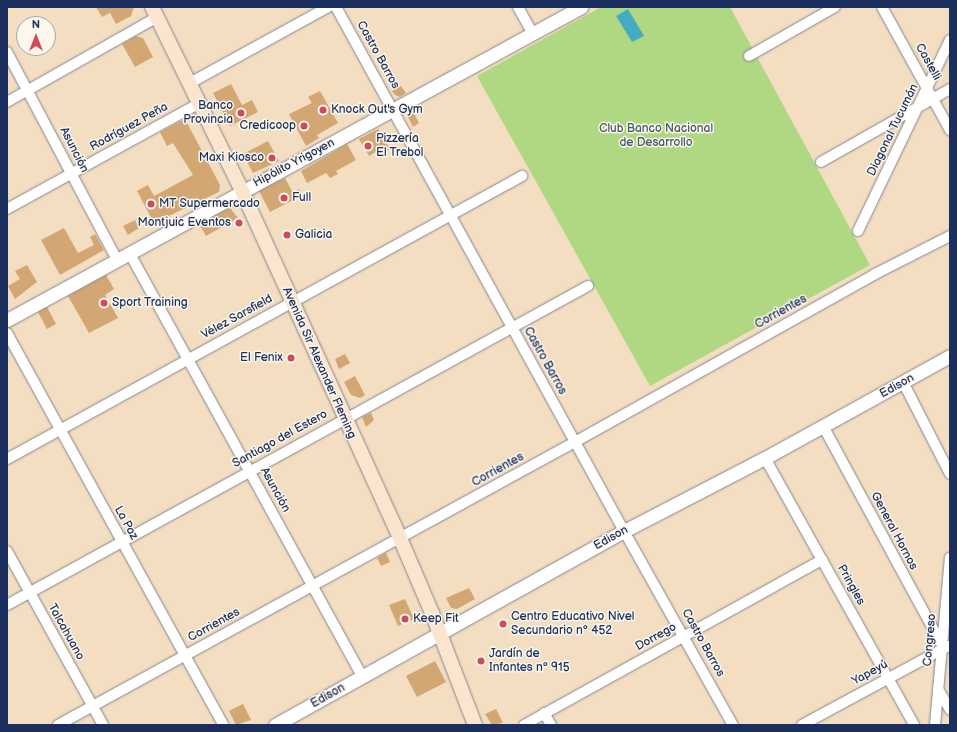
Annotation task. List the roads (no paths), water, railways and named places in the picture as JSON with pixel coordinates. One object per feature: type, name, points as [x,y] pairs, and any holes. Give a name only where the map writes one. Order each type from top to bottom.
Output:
[{"type":"main road","name":"Avenida Sir Alexander Fleming","points":[[154,12],[242,191],[291,302],[400,538],[439,632],[475,725]]},
{"type":"street","points":[[190,83],[328,7]]},
{"type":"street","name":"Castro Barros","points":[[336,7],[624,531],[733,725]]},
{"type":"street","points":[[518,7],[533,34]]},
{"type":"street","name":"Hipólito Yrigoyen","points":[[7,320],[581,7]]},
{"type":"street","points":[[749,56],[835,7]]},
{"type":"street","name":"Castelli","points":[[882,7],[950,130]]},
{"type":"street","points":[[7,102],[154,12]]},
{"type":"street","name":"Diagonal Tucumán","points":[[858,231],[920,106],[950,40]]},
{"type":"street","name":"Asunción","points":[[7,52],[117,260]]},
{"type":"street","points":[[821,162],[950,88]]},
{"type":"street","name":"Rodríguez Peña","points":[[7,209],[200,103]]},
{"type":"street","name":"Vélez Sarsfield","points":[[7,459],[522,176]]},
{"type":"street","name":"Corrientes","points":[[58,725],[575,442],[868,278],[950,236]]},
{"type":"street","name":"Asunción","points":[[130,254],[363,677]]},
{"type":"street","name":"Santiago del Estero","points":[[7,605],[511,326],[588,286]]},
{"type":"street","name":"La Paz","points":[[7,333],[223,725]]},
{"type":"street","name":"Edison","points":[[275,725],[363,677],[439,632],[624,531],[765,458],[950,356]]},
{"type":"street","points":[[903,382],[950,474]]},
{"type":"street","name":"General Hornos","points":[[823,426],[947,646]]},
{"type":"street","name":"Pringles","points":[[765,458],[914,725]]},
{"type":"street","name":"Talcahuano","points":[[7,551],[102,725]]},
{"type":"street","name":"Congreso","points":[[935,725],[938,689],[947,646],[950,558]]},
{"type":"street","name":"Dorrego","points":[[524,725],[822,560]]},
{"type":"street","name":"Yapeyú","points":[[802,725],[947,646]]},
{"type":"street","points":[[938,689],[950,710]]},
{"type":"street","points":[[544,713],[551,725]]},
{"type":"water","points":[[628,9],[644,36],[632,42],[616,16]]},
{"type":"place","name":"Knock Out's Gym","points":[[323,110]]},
{"type":"place","name":"Banco Provincia","points":[[241,113]]},
{"type":"place","name":"Credicoop","points":[[304,126]]},
{"type":"place","name":"Pizzería El Trebol","points":[[368,146]]},
{"type":"place","name":"Maxi Kiosco","points":[[272,158]]},
{"type":"place","name":"Full","points":[[284,198]]},
{"type":"place","name":"MT Supermercado","points":[[151,204]]},
{"type":"place","name":"Montjuic Eventos","points":[[239,223]]},
{"type":"place","name":"Galicia","points":[[287,235]]},
{"type":"place","name":"Sport Training","points":[[104,303]]},
{"type":"place","name":"El Fenix","points":[[291,358]]},
{"type":"place","name":"Keep Fit","points":[[405,619]]},
{"type":"place","name":"Centro Educativo Nivel Secundario nº 452","points":[[503,624]]},
{"type":"place","name":"Jardín de Infantes nº 915","points":[[481,661]]},
{"type":"park label","name":"Club Banco Nacional de Desarrollo","points":[[656,136]]}]
